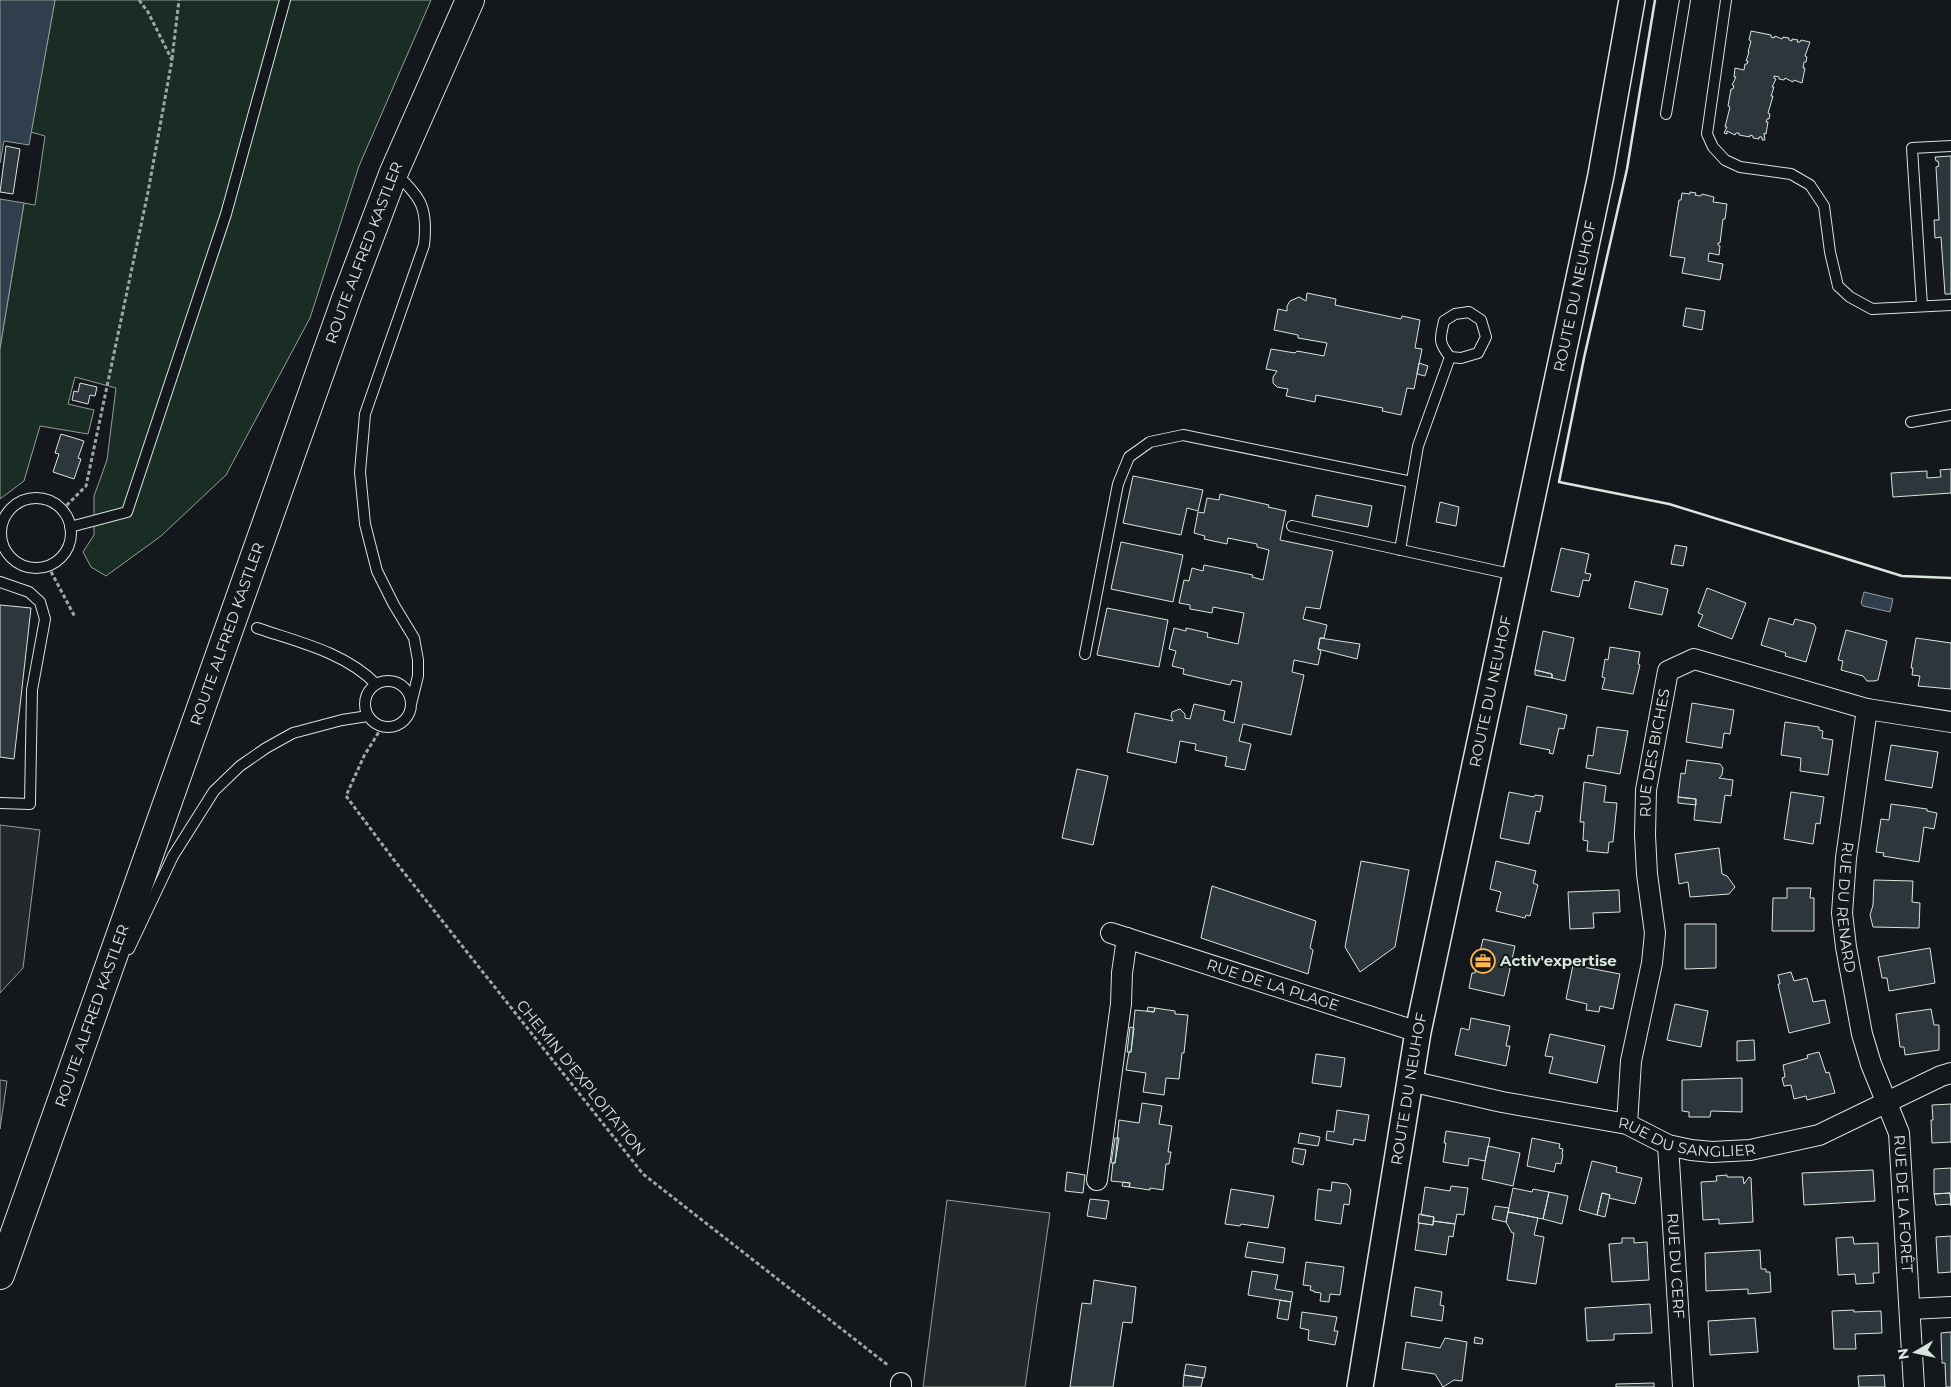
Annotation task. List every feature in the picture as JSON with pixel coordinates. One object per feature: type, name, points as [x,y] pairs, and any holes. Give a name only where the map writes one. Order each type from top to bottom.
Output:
[{"type":"main road","name":"ROUTE ALFRED KASTLER","points":[[0,1275],[346,299],[394,172],[470,0]]},
{"type":"street","name":"ROUTE DU NEUHOF","points":[[1360,1387],[1418,1032],[1601,175],[1632,0]]},
{"type":"street","name":"RUE DES BICHES","points":[[1627,1124],[1631,1061],[1652,963],[1655,932],[1647,874],[1645,835],[1646,790],[1668,671],[1694,659],[1867,709],[1951,722]]},
{"type":"street","name":"RUE DU RENARD","points":[[1867,709],[1846,858],[1842,913],[1846,948],[1862,1034],[1887,1102]]},
{"type":"street","name":"RUE DE LA PLAGE","points":[[1097,1180],[1121,1004],[1122,973],[1119,936],[1418,1032]]},
{"type":"street","name":"RUE DU SANGLIER","points":[[1410,1081],[1502,1102],[1627,1124],[1668,1145],[1712,1152],[1750,1150],[1819,1135],[1941,1076],[1951,1073]]},
{"type":"street","name":"RUE DE LA FORÊT","points":[[1887,1102],[1899,1133],[1914,1387]]},
{"type":"street","name":"RUE DU CERF","points":[[1668,1145],[1683,1387]]},
{"type":"street","points":[[1910,1309],[1951,1307]]},
{"type":"lane","points":[[70,527],[127,512],[226,214],[285,0]]},
{"type":"lane","points":[[1666,114],[1686,0]]},
{"type":"lane","points":[[1726,0],[1708,134],[1713,147],[1725,160],[1740,167],[1791,174],[1810,186],[1824,206],[1830,252],[1838,286],[1850,297],[1872,309],[1951,304]]},
{"type":"lane","points":[[1922,306],[1912,148],[1951,146]]},
{"type":"lane","points":[[394,172],[413,190],[423,208],[426,227],[424,245],[365,414],[360,472],[365,524],[377,571],[394,605],[414,638],[418,660],[418,676],[411,704],[407,717],[402,722],[390,726],[377,724],[368,716],[365,702],[370,689],[376,684],[389,680],[402,685],[410,697],[411,704]]},
{"type":"lane","points":[[1469,312],[1481,320],[1486,337],[1478,353],[1461,358],[1450,357],[1442,347],[1440,338],[1444,321],[1454,314],[1469,312]]},
{"type":"lane","points":[[1400,550],[1418,446],[1450,357]]},
{"type":"lane","points":[[1911,422],[1951,415]]},
{"type":"lane","points":[[1085,654],[1118,484],[1129,457],[1150,442],[1183,435],[1412,482]]},
{"type":"lane","points":[[42,498],[53,502],[62,510],[70,527],[70,539],[66,550],[59,560],[48,566],[37,568],[25,566],[14,561],[6,552],[1,540],[0,529],[10,508],[19,501],[42,498]]},
{"type":"lane","points":[[1292,526],[1515,575]]},
{"type":"lane","points":[[0,582],[29,592],[40,602],[45,619],[32,690],[30,804],[0,803]]},
{"type":"lane","points":[[257,628],[336,655],[367,675],[376,684]]},
{"type":"lane","points":[[82,1047],[173,856],[214,790],[240,766],[266,748],[293,733],[342,720],[368,716]]},
{"type":"path","points":[[139,0],[148,12],[172,60]]},
{"type":"path","points":[[62,510],[86,486],[148,192],[172,60],[179,0]]},
{"type":"path","points":[[48,566],[76,617]]},
{"type":"path","name":"CHEMIN D'EXPLOITATION","points":[[383,726],[368,748],[346,796],[394,860],[644,1174],[892,1369],[901,1385]]},
{"type":"green space","points":[[55,0],[431,0],[359,166],[310,318],[226,475],[161,536],[106,576],[91,567],[83,552],[94,535],[94,496],[107,460],[116,388],[75,377],[68,404],[94,410],[88,434],[40,426],[24,481],[0,499],[0,348],[24,203],[35,205],[45,136],[31,132]]},
{"type":"shaded area","points":[[0,825],[40,830],[23,968],[0,993]]},
{"type":"shaded area","points":[[0,1080],[7,1081],[0,1129]]},
{"type":"shaded area","points":[[947,1200],[1050,1213],[1025,1387],[923,1387]]},
{"type":"water","points":[[0,0],[55,0],[29,145],[4,141],[0,163]]},
{"type":"water","points":[[0,199],[24,203],[0,348]]},
{"type":"water","points":[[1864,592],[1893,599],[1890,612],[1863,606],[1861,603]]},
{"type":"building","points":[[1751,31],[1771,35],[1774,38],[1775,36],[1782,39],[1783,37],[1789,38],[1792,41],[1792,39],[1798,40],[1797,42],[1801,40],[1810,42],[1805,56],[1807,57],[1806,62],[1804,62],[1803,68],[1805,68],[1802,83],[1794,80],[1793,82],[1785,78],[1784,80],[1779,79],[1779,77],[1774,76],[1776,79],[1772,87],[1774,87],[1771,96],[1773,96],[1768,113],[1770,114],[1769,119],[1766,122],[1768,122],[1766,134],[1764,133],[1765,140],[1762,140],[1762,137],[1759,137],[1759,139],[1753,138],[1750,135],[1750,137],[1739,135],[1739,133],[1735,135],[1727,131],[1727,134],[1724,133],[1727,127],[1725,127],[1730,107],[1728,106],[1731,89],[1733,89],[1734,86],[1732,85],[1736,77],[1734,77],[1735,68],[1744,70],[1745,64],[1747,64]]},
{"type":"building","points":[[6,146],[20,149],[13,194],[0,192]]},
{"type":"building","points":[[1951,156],[1951,294],[1945,294],[1941,237],[1935,238],[1934,220],[1939,220],[1936,167],[1939,166],[1935,157]]},
{"type":"building","points":[[1690,192],[1696,193],[1695,195],[1701,196],[1702,194],[1714,197],[1713,202],[1727,204],[1720,243],[1718,243],[1720,246],[1719,255],[1709,253],[1708,261],[1723,264],[1720,280],[1682,273],[1685,258],[1670,256],[1679,200],[1681,200],[1682,193],[1690,194]]},
{"type":"building","points":[[1307,293],[1336,299],[1335,305],[1401,319],[1402,316],[1420,320],[1415,348],[1422,349],[1414,389],[1407,388],[1401,415],[1382,411],[1383,408],[1316,395],[1315,402],[1286,396],[1288,389],[1277,387],[1273,383],[1273,377],[1277,371],[1266,369],[1271,349],[1324,356],[1327,343],[1298,338],[1298,335],[1274,330],[1278,309],[1287,311],[1290,301],[1299,297],[1306,301]]},
{"type":"building","points":[[1686,308],[1705,311],[1702,330],[1683,326]]},
{"type":"building","points":[[1419,363],[1428,366],[1425,376],[1417,374]]},
{"type":"building","points":[[80,383],[97,387],[95,396],[90,395],[88,404],[72,400],[74,391],[78,392]]},
{"type":"building","points":[[61,434],[84,441],[78,458],[81,459],[74,479],[53,472],[59,454],[55,453]]},
{"type":"building","points":[[1951,469],[1951,493],[1893,497],[1891,473],[1927,471],[1927,478],[1941,477],[1940,470]]},
{"type":"building","points":[[1133,476],[1203,490],[1198,511],[1187,508],[1181,535],[1123,523]]},
{"type":"building","points":[[1220,494],[1269,505],[1268,507],[1286,511],[1280,540],[1333,551],[1320,609],[1306,607],[1303,619],[1327,625],[1324,638],[1320,638],[1318,649],[1321,651],[1318,665],[1294,660],[1292,672],[1304,675],[1291,735],[1243,724],[1239,741],[1251,744],[1245,770],[1225,766],[1227,757],[1195,750],[1196,744],[1180,741],[1176,763],[1127,752],[1135,713],[1173,721],[1172,712],[1180,709],[1185,714],[1185,718],[1190,719],[1194,704],[1225,711],[1223,720],[1234,723],[1242,682],[1232,680],[1230,685],[1183,674],[1184,669],[1172,666],[1176,651],[1169,649],[1174,628],[1186,631],[1186,628],[1208,633],[1207,637],[1238,644],[1244,613],[1213,607],[1212,613],[1190,609],[1190,605],[1179,603],[1184,580],[1189,581],[1192,568],[1203,571],[1204,565],[1253,575],[1252,577],[1263,580],[1269,550],[1257,547],[1257,544],[1228,538],[1227,544],[1204,539],[1205,536],[1194,533],[1198,512],[1204,513],[1207,498],[1219,500]]},
{"type":"building","points":[[1316,495],[1372,506],[1368,527],[1312,516]]},
{"type":"building","points":[[1440,502],[1459,507],[1456,526],[1436,522]]},
{"type":"building","points":[[1121,542],[1183,555],[1173,602],[1111,589]]},
{"type":"building","points":[[1675,545],[1687,547],[1683,566],[1671,564]]},
{"type":"building","points":[[1561,548],[1589,554],[1585,573],[1591,574],[1589,581],[1583,580],[1579,597],[1551,591]]},
{"type":"building","points":[[1635,581],[1668,589],[1662,615],[1629,608]]},
{"type":"building","points":[[1707,588],[1746,603],[1732,639],[1698,626],[1703,615],[1698,613]]},
{"type":"building","points":[[0,605],[31,608],[14,759],[0,757]]},
{"type":"building","points":[[1107,608],[1168,620],[1159,667],[1097,655]]},
{"type":"building","points":[[1769,618],[1793,625],[1795,619],[1814,624],[1816,628],[1806,662],[1785,656],[1786,653],[1761,645]]},
{"type":"building","points":[[1846,630],[1887,641],[1878,680],[1867,681],[1863,676],[1841,670],[1843,661],[1838,660]]},
{"type":"building","points":[[1543,631],[1574,638],[1565,681],[1552,678],[1552,674],[1535,670]]},
{"type":"building","points":[[1320,638],[1360,644],[1357,659],[1318,649]]},
{"type":"building","points":[[1916,638],[1951,643],[1951,689],[1918,686],[1920,676],[1912,675],[1913,668],[1911,668]]},
{"type":"building","points":[[1610,647],[1640,652],[1638,664],[1640,665],[1633,694],[1602,689],[1605,678],[1602,677],[1605,659],[1608,660]]},
{"type":"building","points":[[1535,670],[1552,674],[1552,678],[1535,675]]},
{"type":"building","points":[[1692,703],[1734,710],[1730,734],[1724,733],[1722,748],[1686,742]]},
{"type":"building","points":[[1527,706],[1567,715],[1564,729],[1559,728],[1553,754],[1549,753],[1550,750],[1520,744]]},
{"type":"building","points":[[1785,722],[1819,727],[1819,730],[1823,731],[1822,738],[1833,740],[1828,775],[1800,771],[1801,758],[1781,755]]},
{"type":"building","points":[[1597,727],[1628,731],[1620,774],[1586,768],[1588,755],[1593,756]]},
{"type":"building","points":[[1891,745],[1938,752],[1932,788],[1885,780]]},
{"type":"building","points":[[1687,760],[1720,764],[1723,768],[1722,775],[1719,778],[1733,780],[1731,796],[1725,795],[1721,823],[1694,820],[1696,799],[1678,797],[1681,773],[1685,774]]},
{"type":"building","points":[[1077,769],[1108,776],[1093,845],[1062,838]]},
{"type":"building","points":[[1584,782],[1606,786],[1604,802],[1617,803],[1613,842],[1609,842],[1608,853],[1587,851],[1588,841],[1583,840],[1584,822],[1580,822]]},
{"type":"building","points":[[1509,792],[1534,797],[1535,795],[1543,796],[1540,812],[1536,811],[1529,844],[1500,838]]},
{"type":"building","points":[[1791,792],[1824,797],[1820,824],[1816,823],[1813,844],[1784,839]]},
{"type":"building","points":[[1678,797],[1696,799],[1696,805],[1678,803]]},
{"type":"building","points":[[1891,804],[1927,809],[1927,811],[1937,813],[1934,829],[1924,827],[1919,862],[1883,856],[1884,853],[1876,852],[1881,819],[1889,820]]},
{"type":"building","points":[[1719,848],[1722,874],[1727,876],[1735,887],[1729,894],[1690,897],[1688,882],[1679,884],[1675,854]]},
{"type":"building","points":[[1361,861],[1409,870],[1395,947],[1360,972],[1345,947]]},
{"type":"building","points":[[1496,861],[1536,871],[1533,883],[1538,885],[1530,916],[1526,915],[1525,918],[1496,911],[1501,892],[1490,889]]},
{"type":"building","points":[[1874,880],[1913,881],[1912,902],[1920,903],[1919,928],[1873,927],[1870,915],[1873,905]]},
{"type":"building","points":[[1212,886],[1316,921],[1310,948],[1313,950],[1308,974],[1201,938]]},
{"type":"building","points":[[1787,888],[1811,888],[1810,898],[1814,898],[1814,931],[1772,931],[1773,898],[1787,898]]},
{"type":"building","points":[[1619,890],[1620,912],[1593,913],[1594,928],[1570,929],[1568,892]]},
{"type":"building","points":[[1685,924],[1716,924],[1716,968],[1685,969]]},
{"type":"building","points":[[1483,939],[1515,946],[1504,996],[1469,988],[1472,973],[1475,973]]},
{"type":"building","points":[[1930,948],[1935,983],[1889,991],[1887,978],[1882,978],[1878,957]]},
{"type":"building","points":[[1573,965],[1620,974],[1613,1009],[1600,1006],[1599,1012],[1586,1010],[1587,1004],[1566,999]]},
{"type":"building","points":[[1791,972],[1794,981],[1807,978],[1813,1002],[1825,1000],[1830,1023],[1789,1033],[1778,984],[1780,984],[1778,975]]},
{"type":"building","points":[[1675,1004],[1708,1011],[1701,1047],[1667,1040]]},
{"type":"building","points":[[1148,1007],[1155,1008],[1154,1012],[1147,1011]]},
{"type":"building","points":[[1155,1008],[1175,1011],[1175,1014],[1188,1015],[1179,1079],[1166,1078],[1164,1095],[1143,1092],[1146,1073],[1126,1070],[1129,1052],[1131,1052],[1135,1010],[1154,1012]]},
{"type":"building","points":[[1931,1009],[1934,1025],[1939,1025],[1939,1050],[1905,1055],[1904,1047],[1900,1047],[1896,1014]]},
{"type":"building","points":[[1471,1018],[1510,1026],[1506,1046],[1510,1046],[1506,1066],[1455,1055],[1461,1028],[1469,1030]]},
{"type":"building","points":[[1130,1027],[1134,1028],[1131,1052],[1127,1052]]},
{"type":"building","points":[[1550,1034],[1605,1046],[1597,1083],[1549,1073],[1553,1057],[1545,1056]]},
{"type":"building","points":[[1754,1040],[1755,1060],[1737,1061],[1737,1041]]},
{"type":"building","points":[[1819,1052],[1826,1073],[1829,1072],[1835,1093],[1807,1100],[1806,1096],[1794,1099],[1791,1085],[1784,1086],[1782,1078],[1785,1077],[1783,1065],[1808,1058],[1807,1055]]},
{"type":"building","points":[[1316,1054],[1345,1058],[1341,1087],[1312,1083]]},
{"type":"building","points":[[1742,1078],[1742,1112],[1711,1111],[1710,1117],[1689,1117],[1689,1112],[1682,1111],[1682,1080]]},
{"type":"building","points":[[1142,1103],[1162,1106],[1159,1124],[1172,1126],[1168,1152],[1171,1152],[1169,1164],[1166,1164],[1163,1190],[1129,1187],[1130,1183],[1111,1181],[1113,1163],[1115,1163],[1119,1120],[1139,1123]]},
{"type":"building","points":[[1951,1104],[1951,1142],[1932,1143],[1932,1105]]},
{"type":"building","points":[[1337,1110],[1369,1115],[1365,1141],[1354,1139],[1353,1145],[1326,1140],[1327,1131],[1334,1132]]},
{"type":"building","points":[[1446,1131],[1490,1138],[1485,1161],[1469,1158],[1468,1166],[1443,1162]]},
{"type":"building","points":[[1300,1133],[1320,1137],[1318,1146],[1298,1143]]},
{"type":"building","points":[[1115,1138],[1119,1138],[1115,1163],[1111,1163]]},
{"type":"building","points":[[1532,1138],[1560,1144],[1559,1148],[1563,1149],[1563,1155],[1561,1164],[1556,1163],[1554,1172],[1527,1166]]},
{"type":"building","points":[[1488,1146],[1520,1153],[1513,1186],[1482,1179]]},
{"type":"building","points":[[1294,1148],[1306,1150],[1303,1165],[1292,1162]]},
{"type":"building","points":[[1592,1161],[1617,1167],[1616,1172],[1642,1178],[1635,1204],[1609,1198],[1610,1195],[1602,1193],[1597,1215],[1579,1210]]},
{"type":"building","points":[[1951,1168],[1951,1206],[1950,1193],[1934,1194],[1934,1169]]},
{"type":"building","points":[[1873,1170],[1875,1201],[1804,1205],[1802,1173]]},
{"type":"building","points":[[1067,1172],[1085,1175],[1083,1193],[1065,1191]]},
{"type":"building","points":[[1727,1175],[1727,1177],[1743,1177],[1744,1184],[1749,1177],[1751,1178],[1753,1222],[1719,1224],[1719,1219],[1703,1220],[1701,1182],[1717,1181],[1716,1176]]},
{"type":"building","points":[[1123,1182],[1130,1183],[1129,1187],[1122,1186]]},
{"type":"building","points":[[1332,1182],[1347,1184],[1351,1190],[1349,1205],[1344,1204],[1341,1224],[1315,1220],[1318,1189],[1331,1191]]},
{"type":"building","points":[[1451,1186],[1468,1188],[1464,1215],[1457,1214],[1455,1224],[1433,1221],[1434,1217],[1421,1215],[1425,1187],[1450,1191]]},
{"type":"building","points":[[1513,1188],[1532,1192],[1533,1189],[1549,1192],[1543,1219],[1508,1212]]},
{"type":"building","points":[[1231,1189],[1274,1196],[1268,1228],[1225,1224]]},
{"type":"building","points":[[1549,1192],[1568,1196],[1562,1224],[1543,1219]]},
{"type":"building","points":[[1602,1193],[1610,1195],[1605,1217],[1597,1215]]},
{"type":"building","points":[[1950,1193],[1951,1204],[1936,1205],[1934,1194]]},
{"type":"building","points":[[1090,1199],[1109,1201],[1106,1219],[1087,1216]]},
{"type":"building","points":[[1495,1206],[1509,1208],[1506,1222],[1492,1219]]},
{"type":"building","points":[[1508,1212],[1538,1218],[1534,1235],[1544,1237],[1536,1284],[1507,1280],[1514,1233],[1512,1233],[1506,1222]]},
{"type":"building","points":[[1419,1214],[1434,1217],[1433,1225],[1418,1223]]},
{"type":"building","points":[[1433,1221],[1455,1224],[1453,1237],[1449,1236],[1446,1255],[1415,1250],[1419,1223],[1433,1225]]},
{"type":"building","points":[[1951,1236],[1951,1272],[1938,1273],[1936,1237]]},
{"type":"building","points":[[1853,1237],[1854,1244],[1878,1243],[1879,1273],[1873,1273],[1874,1283],[1856,1284],[1855,1274],[1838,1275],[1836,1238]]},
{"type":"building","points":[[1622,1238],[1634,1238],[1634,1243],[1647,1242],[1649,1280],[1612,1282],[1609,1244],[1622,1243]]},
{"type":"building","points":[[1248,1242],[1285,1248],[1283,1263],[1245,1257]]},
{"type":"building","points":[[1760,1250],[1761,1269],[1766,1269],[1766,1272],[1770,1272],[1771,1292],[1748,1294],[1748,1289],[1706,1291],[1705,1253]]},
{"type":"building","points":[[1306,1262],[1344,1267],[1340,1295],[1330,1294],[1329,1302],[1320,1301],[1321,1293],[1310,1290],[1311,1286],[1303,1285]]},
{"type":"building","points":[[1252,1271],[1278,1275],[1275,1289],[1293,1292],[1291,1302],[1248,1295]]},
{"type":"building","points":[[1094,1280],[1136,1287],[1132,1323],[1123,1322],[1113,1387],[1070,1387],[1082,1303],[1091,1304]]},
{"type":"building","points":[[1415,1287],[1442,1292],[1440,1305],[1444,1306],[1442,1321],[1411,1316]]},
{"type":"building","points":[[1280,1300],[1291,1302],[1288,1320],[1277,1318]]},
{"type":"building","points":[[1650,1304],[1652,1333],[1614,1334],[1614,1340],[1587,1341],[1585,1308]]},
{"type":"building","points":[[1854,1310],[1854,1312],[1881,1311],[1882,1333],[1855,1334],[1856,1349],[1834,1349],[1832,1311]]},
{"type":"building","points":[[1302,1312],[1337,1317],[1334,1331],[1338,1331],[1335,1345],[1308,1340],[1309,1330],[1300,1328]]},
{"type":"building","points":[[1755,1318],[1758,1352],[1710,1355],[1708,1321]]},
{"type":"building","points":[[1951,1332],[1951,1387],[1946,1387],[1945,1363],[1942,1363],[1941,1333]]},
{"type":"building","points":[[1475,1337],[1483,1339],[1482,1344],[1474,1343]]},
{"type":"building","points":[[1445,1338],[1467,1342],[1462,1381],[1454,1380],[1443,1387],[1435,1374],[1402,1369],[1406,1342],[1440,1348]]},
{"type":"building","points":[[1186,1364],[1206,1367],[1204,1378],[1184,1375]]},
{"type":"building","points":[[1184,1375],[1203,1378],[1201,1387],[1183,1387]]},
{"type":"building","points":[[1884,1375],[1885,1387],[1859,1387],[1858,1376]]},
{"type":"building","points":[[1654,1383],[1654,1387],[1616,1387],[1616,1384]]},
{"type":"wall","points":[[1655,0],[1627,169],[1584,358],[1559,482],[1669,504],[1902,576],[1951,578]]},
{"type":"place","name":"Activ'expertise","points":[[1483,961]]}]
